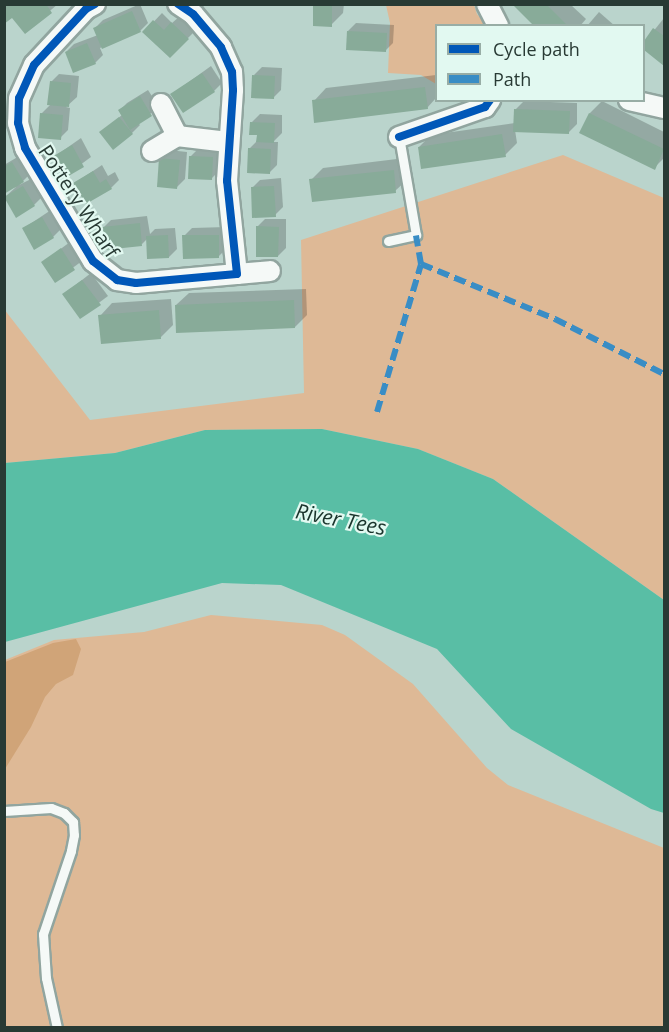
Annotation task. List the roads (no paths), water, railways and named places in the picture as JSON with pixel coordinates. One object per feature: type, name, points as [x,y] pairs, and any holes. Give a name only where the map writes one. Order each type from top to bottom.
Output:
[{"type":"street","points":[[178,4],[193,14],[228,58],[233,90],[228,142],[229,201],[237,274]]},
{"type":"street","points":[[487,4],[497,24]]},
{"type":"street","name":"Pottery Wharf","points":[[88,6],[34,66],[23,87],[18,123],[25,148],[93,261],[117,280],[136,283],[270,271]]},
{"type":"street","points":[[399,137],[485,107],[489,102]]},
{"type":"street","points":[[638,102],[664,108]]},
{"type":"street","points":[[161,104],[177,136]]},
{"type":"street","points":[[152,151],[177,136],[228,142]]},
{"type":"lane","points":[[388,241],[416,235],[399,137]]},
{"type":"lane","points":[[4,811],[51,808],[64,813],[73,822],[74,835],[71,850],[43,934],[46,978],[57,1028]]},
{"type":"water","name":"River Tees","points":[[322,429],[418,449],[493,479],[664,600],[664,813],[651,809],[511,729],[437,649],[281,585],[222,583],[5,642],[5,463],[115,453],[205,430]]}]
